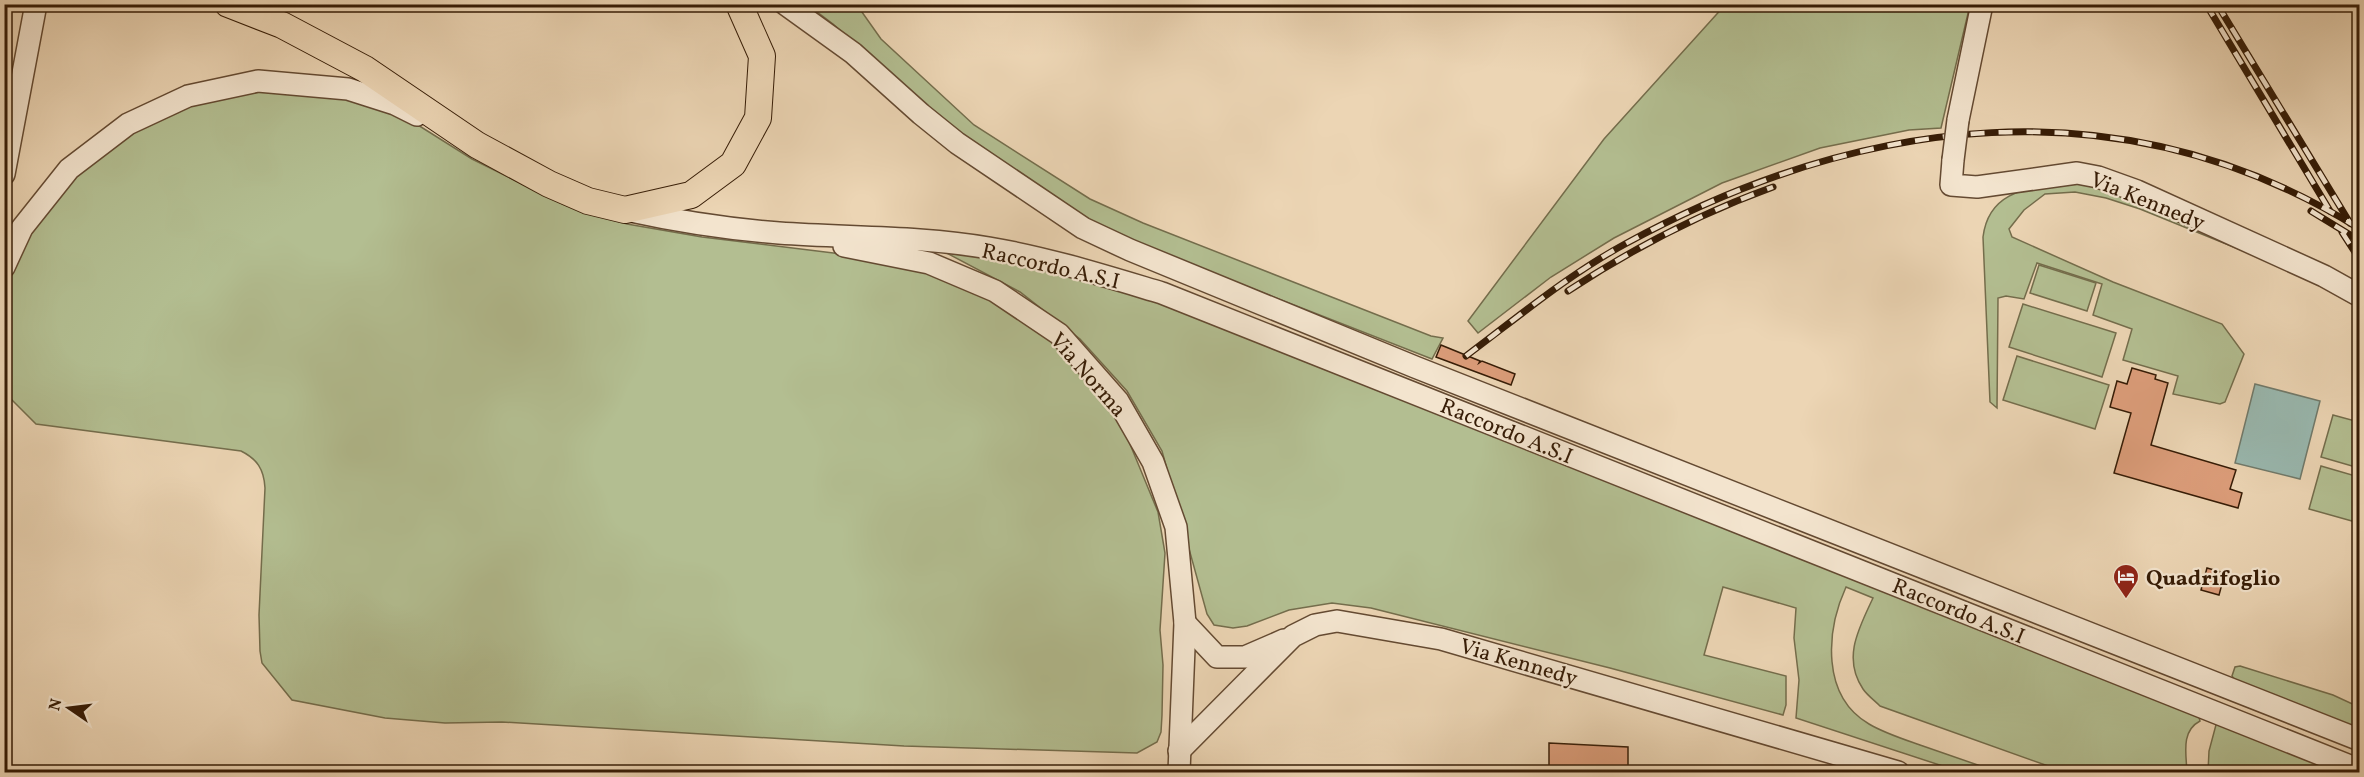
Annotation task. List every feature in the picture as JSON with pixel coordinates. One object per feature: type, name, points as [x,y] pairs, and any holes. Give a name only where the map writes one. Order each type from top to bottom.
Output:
[{"type":"main road","points":[[228,4],[282,25],[364,69],[477,145],[558,188],[588,201],[625,210],[691,195],[733,164],[758,118],[762,56],[739,4]]},
{"type":"street","name":"Raccordo A.S.I","points":[[786,4],[853,53],[957,143],[1083,228],[1130,250],[1415,367],[2360,740]]},
{"type":"street","name":"Via Kennedy","points":[[1982,4],[1958,120],[1951,186],[1977,187],[2077,173],[2098,177],[2137,191],[2324,276],[2360,296]]},
{"type":"street","points":[[4,174],[35,14]]},
{"type":"street","points":[[4,267],[22,228],[69,169],[128,124],[188,96],[258,81],[348,89],[395,104],[477,145]]},
{"type":"street","name":"Raccordo A.S.I","points":[[625,210],[682,222],[779,233],[902,238],[989,248],[1075,267],[1162,293],[2360,770]]},
{"type":"street","name":"Via Norma","points":[[779,233],[929,263],[995,291],[1059,334],[1118,401],[1153,462],[1176,527],[1185,623],[1179,772]]},
{"type":"street","name":"Via Kennedy","points":[[1179,751],[1293,636],[1315,625],[1337,621],[1441,639],[1898,772]]},
{"type":"street","points":[[1185,623],[1217,657],[1245,657],[1293,636]]},
{"type":"green space","points":[[808,5],[857,5],[881,39],[974,125],[1090,199],[1143,223],[1431,336],[1443,338],[1432,359],[1136,243],[1085,218],[979,151]]},
{"type":"green space","points":[[1725,5],[1970,5],[1941,128],[1909,130],[1820,148],[1722,183],[1614,238],[1551,277],[1478,333],[1468,321],[1604,139]]},
{"type":"green space","points":[[260,86],[351,93],[410,120],[472,159],[565,205],[627,224],[702,237],[899,261],[953,277],[1043,332],[1095,386],[1125,432],[1158,512],[1165,553],[1160,630],[1163,665],[1162,715],[1161,732],[1157,742],[1137,753],[904,746],[502,722],[445,723],[385,718],[292,700],[262,663],[260,651],[259,615],[265,488],[263,475],[255,461],[241,451],[36,424],[5,393],[5,300],[12,271],[33,227],[56,191],[160,112]]},
{"type":"green space","points":[[2072,181],[2111,189],[2332,287],[2140,209],[2106,198],[2075,192],[2045,194],[2024,210],[2009,229],[2012,237],[2113,282],[2222,324],[2244,354],[2225,402],[2220,404],[2173,394],[2178,376],[2123,360],[2132,329],[2093,315],[2102,284],[2037,263],[2024,299],[2006,296],[1998,298],[1997,408],[1990,402],[1983,237],[1987,221],[1994,209],[2015,193]]},
{"type":"green space","points":[[941,250],[999,257],[1145,295],[2199,717],[2200,721],[2194,725],[2187,737],[2187,772],[2065,772],[1880,706],[1863,689],[1857,677],[1853,654],[1858,632],[1873,598],[1846,587],[1834,623],[1832,661],[1835,680],[1842,697],[1853,712],[1869,724],[1887,733],[1998,772],[1961,772],[1796,718],[1799,680],[1794,638],[1796,608],[1723,587],[1704,655],[1786,676],[1786,705],[1783,715],[1610,668],[1371,608],[1332,603],[1289,610],[1247,626],[1233,628],[1214,625],[1207,614],[1162,451],[1127,391],[1080,339],[1020,292]]},
{"type":"green space","points":[[2039,265],[2096,283],[2087,311],[2030,293]]},
{"type":"green space","points":[[2023,304],[2116,333],[2102,377],[2009,347]]},
{"type":"green space","points":[[2017,356],[2109,385],[2095,429],[2003,400]]},
{"type":"green space","points":[[2333,415],[2359,422],[2359,468],[2321,457]]},
{"type":"green space","points":[[2321,466],[2359,477],[2359,523],[2309,509]]},
{"type":"green space","points":[[2240,666],[2333,695],[2359,707],[2359,729],[2234,679],[2232,676],[2235,667]]},
{"type":"green space","points":[[2217,721],[2346,772],[2208,772],[2209,751]]},
{"type":"water","points":[[2255,384],[2320,401],[2300,479],[2235,463]]},
{"type":"building","points":[[1441,345],[1480,361],[1479,363],[1482,361],[1515,374],[1511,385],[1436,357]]},
{"type":"building","points":[[2132,368],[2156,375],[2155,379],[2168,383],[2151,445],[2236,470],[2230,489],[2242,493],[2238,508],[2114,473],[2131,413],[2110,407],[2117,381],[2127,384]]},
{"type":"building","points":[[2207,568],[2225,573],[2219,595],[2201,590]]},
{"type":"building","points":[[1549,743],[1628,747],[1628,772],[1549,772]]},
{"type":"railway","points":[[2206,4],[2330,211]]},
{"type":"railway","points":[[2217,4],[2350,223]]},
{"type":"railway","points":[[1466,356],[1563,283],[1625,244],[1715,200],[1806,166],[1899,144],[1992,133],[2085,135],[2178,151],[2270,182],[2360,229]]},
{"type":"railway","points":[[1568,291],[1667,233],[1720,208],[1773,187]]},
{"type":"railway","points":[[2311,211],[2360,241]]},
{"type":"railway","points":[[2342,232],[2360,260]]},
{"type":"place","name":"Quadrifoglio","points":[[2126,600]]}]
